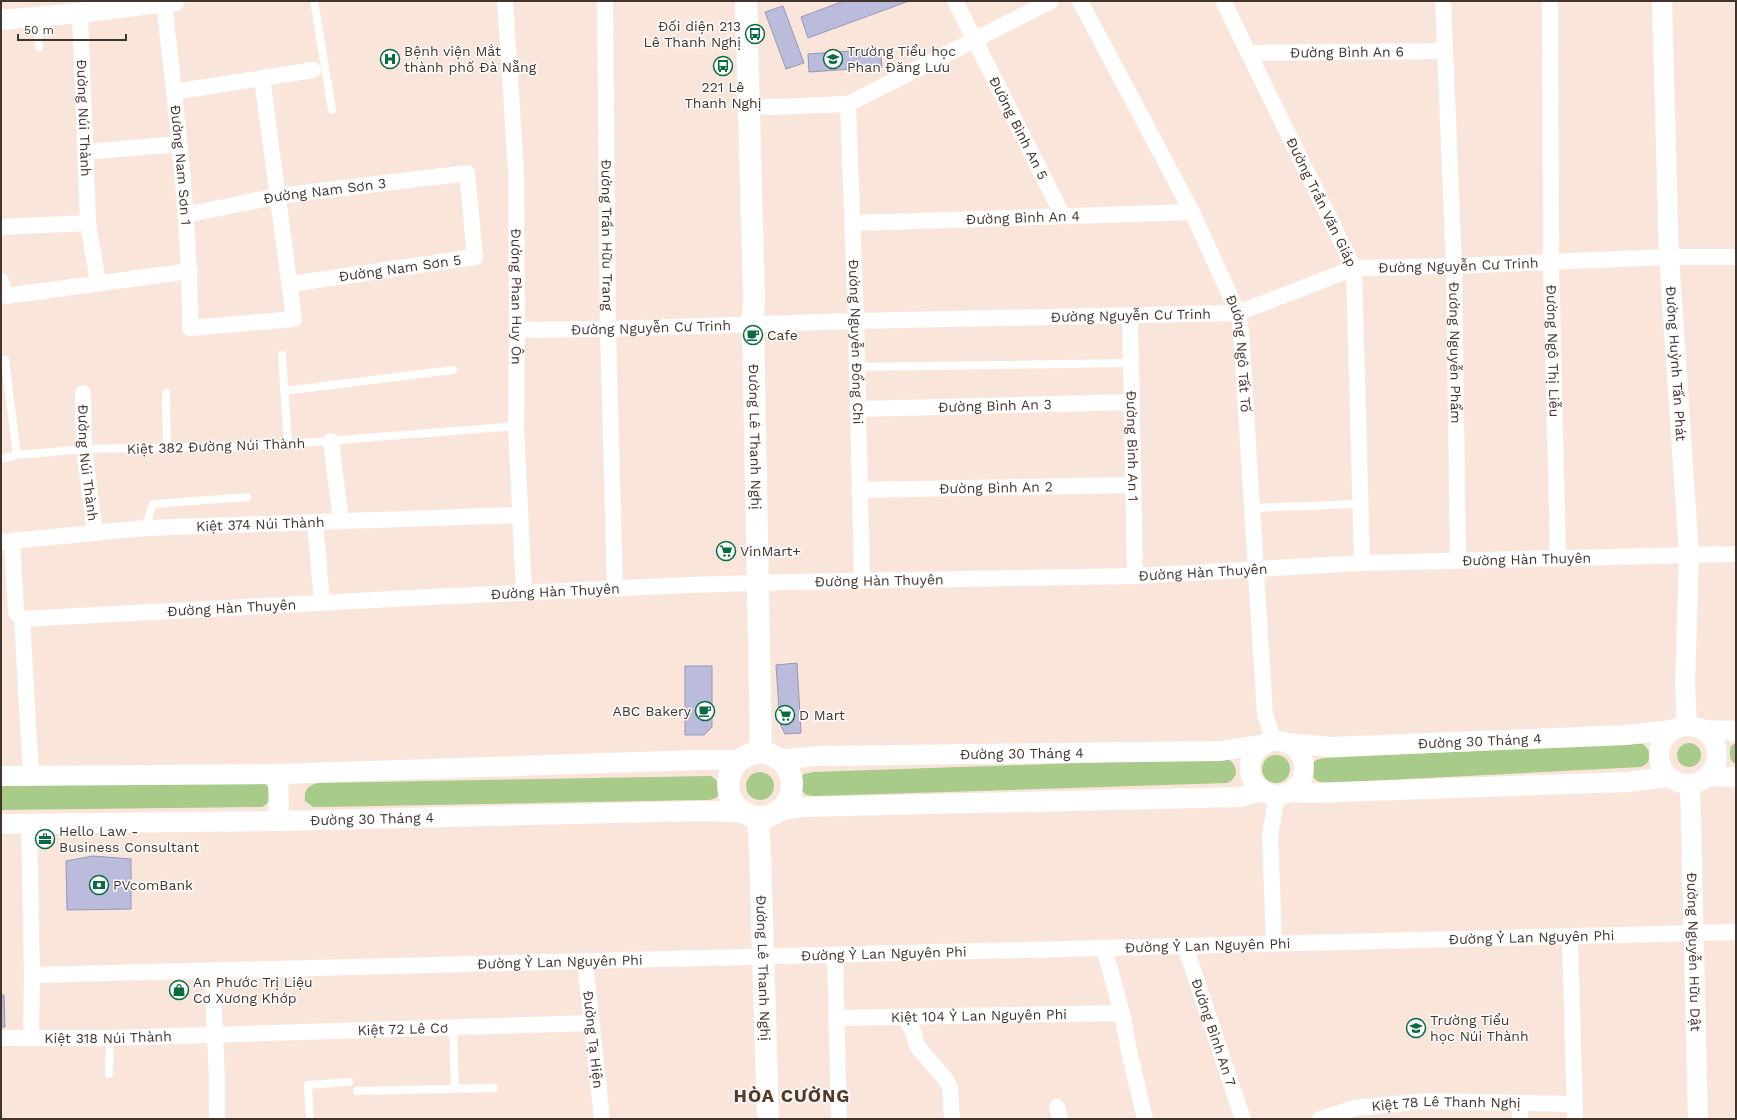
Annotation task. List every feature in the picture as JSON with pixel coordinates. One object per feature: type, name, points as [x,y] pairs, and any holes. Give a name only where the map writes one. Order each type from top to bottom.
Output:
[{"type":"main road","name":"Đường Lê Thanh Nghị","points":[[746,1],[754,296],[753,326],[758,583],[770,757]]},
{"type":"main road","points":[[747,756],[770,757],[786,767],[790,776],[792,785],[788,798],[780,810],[767,816],[750,815],[731,799],[728,782],[730,773],[740,760],[747,756]]},
{"type":"main road","name":"Đường Lê Thanh Nghị","points":[[750,815],[760,852],[768,1119]]},
{"type":"street","name":"Đường Phan Huy Ôn","points":[[505,1],[516,170],[516,426],[519,515],[524,592]]},
{"type":"street","name":"Đường Trần Hữu Trang","points":[[605,1],[608,329],[615,589]]},
{"type":"street","name":"Đường Bình An 5","points":[[955,1],[1063,216]]},
{"type":"street","points":[[749,106],[772,107],[848,104],[1051,1]]},
{"type":"street","name":"Đường Ngô Tất Tố","points":[[1080,1],[1192,212],[1238,314],[1241,331],[1265,715],[1275,743]]},
{"type":"street","name":"Đường Trần Văn Giáp","points":[[1223,1],[1354,268],[1362,563]]},
{"type":"street","name":"Đường Nguyễn Phẩm","points":[[1443,1],[1454,266],[1458,560]]},
{"type":"street","name":"Đường Ngô Thị Liễu","points":[[1550,1],[1550,262],[1558,557]]},
{"type":"street","name":"Đường Huỳnh Tấn Phát","points":[[1662,1],[1669,257],[1689,554],[1685,684],[1687,729]]},
{"type":"street","points":[[1,20],[80,13],[169,2]]},
{"type":"street","name":"Đường Nam Sơn 1","points":[[169,2],[174,92],[190,271],[190,328],[294,319],[290,284]]},
{"type":"street","name":"Đường Núi Thành","points":[[80,13],[88,223],[98,283]]},
{"type":"street","name":"Đường Bình An 6","points":[[1248,53],[1445,51]]},
{"type":"street","points":[[174,92],[313,70]]},
{"type":"street","points":[[262,78],[290,284]]},
{"type":"street","name":"Đường Nguyễn Đổng Chi","points":[[848,104],[856,321],[862,580]]},
{"type":"street","points":[[86,152],[179,144]]},
{"type":"street","name":"Đường Nam Sơn 3","points":[[185,215],[278,196],[467,173]]},
{"type":"street","name":"Đường Nam Sơn 5","points":[[290,284],[475,257],[467,173]]},
{"type":"street","name":"Đường Bình An 4","points":[[853,223],[1192,212]]},
{"type":"street","points":[[1,227],[88,223]]},
{"type":"street","name":"Đường Nguyễn Cư Trinh","points":[[517,330],[753,326],[856,321],[1238,314],[1354,268],[1454,266],[1669,257],[1736,257]]},
{"type":"street","points":[[3,291],[98,283],[190,271]]},
{"type":"street","name":"Đường Bình An 1","points":[[1130,315],[1132,485],[1135,576]]},
{"type":"street","name":"Đường Núi Thành","points":[[83,393],[84,449],[95,533]]},
{"type":"street","name":"Đường Bình An 3","points":[[858,409],[1132,402]]},
{"type":"street","points":[[331,441],[341,521]]},
{"type":"street","name":"Đường Bình An 2","points":[[859,490],[1132,485]]},
{"type":"street","name":"Kiệt 374 Núi Thành","points":[[7,542],[145,528],[519,515]]},
{"type":"street","points":[[316,522],[322,602]]},
{"type":"street","points":[[7,542],[16,612],[22,619],[31,776]]},
{"type":"street","name":"Đường Hàn Thuyên","points":[[22,619],[524,592],[758,583],[1135,576],[1362,563],[1558,557],[1736,554]]},
{"type":"street","points":[[1687,729],[1712,739],[1717,751],[1714,768],[1709,776],[1703,780],[1690,784],[1675,782],[1668,777],[1662,770],[1659,762],[1658,753],[1663,740],[1687,729]]},
{"type":"street","name":"Đường 30 Tháng 4","points":[[770,757],[1221,751],[1275,743],[1332,747],[1626,735],[1687,729],[1736,732]]},
{"type":"street","points":[[1275,743],[1294,747],[1304,762],[1302,780],[1296,787],[1276,793],[1255,784],[1251,776],[1250,767],[1254,754],[1275,743]]},
{"type":"street","points":[[1,776],[278,774],[698,760],[740,760]]},
{"type":"street","points":[[278,774],[279,821]]},
{"type":"street","points":[[1709,776],[1736,777]]},
{"type":"street","points":[[780,810],[803,807],[1240,797],[1276,793],[1628,782],[1668,777]]},
{"type":"street","name":"Đường Nguyễn Hữu Dật","points":[[1690,784],[1698,1119]]},
{"type":"street","points":[[1274,944],[1270,835],[1276,793]]},
{"type":"street","name":"Đường 30 Tháng 4","points":[[1,824],[279,821],[698,811],[750,815]]},
{"type":"street","points":[[29,824],[32,975],[31,1037]]},
{"type":"street","name":"Đường Ỷ Lan Nguyên Phi","points":[[32,975],[1736,932]]},
{"type":"street","points":[[1570,936],[1574,1111]]},
{"type":"street","name":"Đường Bình An 7","points":[[1185,946],[1243,1119]]},
{"type":"street","points":[[1104,948],[1122,1013],[1129,1051],[1145,1119]]},
{"type":"street","points":[[835,955],[839,1119]]},
{"type":"street","name":"Đường Tạ Hiện","points":[[585,961],[602,1119]]},
{"type":"street","points":[[212,970],[217,1119]]},
{"type":"street","name":"Kiệt 104 Ỷ Lan Nguyên Phi","points":[[837,1018],[1122,1013]]},
{"type":"street","points":[[905,1017],[913,1031],[918,1046],[947,1081],[950,1088],[952,1119]]},
{"type":"street","name":"Kiệt 72 Lê Cơ","points":[[215,1035],[591,1023]]},
{"type":"street","name":"Kiệt 318 Núi Thành","points":[[1,1038],[110,1038],[215,1035]]},
{"type":"street","name":"Kiệt 78 Lê Thanh Nghị","points":[[1326,1118],[1355,1108],[1424,1101],[1520,1111],[1574,1111]]},
{"type":"lane","points":[[314,1],[332,110]]},
{"type":"lane","points":[[37,17],[38,47]]},
{"type":"lane","points":[[282,355],[288,444]]},
{"type":"lane","points":[[1,361],[5,360],[17,456]]},
{"type":"lane","points":[[857,367],[1131,363]]},
{"type":"lane","points":[[284,391],[452,370]]},
{"type":"lane","points":[[166,393],[167,448]]},
{"type":"lane","name":"Kiệt 382 Đường Núi Thành","points":[[1,459],[84,449],[288,444],[446,430],[516,426]]},
{"type":"lane","points":[[145,528],[153,504],[247,497]]},
{"type":"lane","points":[[1252,508],[1360,504]]},
{"type":"lane","points":[[453,1027],[455,1088]]},
{"type":"lane","points":[[109,1074],[110,1038]]},
{"type":"lane","points":[[303,1119],[310,1119],[308,1085],[349,1082]]},
{"type":"lane","points":[[357,1090],[494,1088]]},
{"type":"green space","points":[[1641,743],[1645,746],[1650,755],[1648,762],[1641,767],[1328,783],[1317,781],[1312,776],[1311,770],[1313,763],[1324,758]]},
{"type":"green space","points":[[1689,743],[1697,747],[1701,755],[1697,763],[1689,767],[1681,763],[1677,755],[1681,747]]},
{"type":"green space","points":[[1736,743],[1736,764],[1732,761],[1730,754],[1731,746]]},
{"type":"green space","points":[[1276,755],[1286,759],[1290,769],[1286,779],[1276,783],[1266,779],[1262,769],[1266,759]]},
{"type":"green space","points":[[1227,758],[1235,767],[1236,774],[1234,778],[1227,783],[817,796],[805,794],[800,786],[800,779],[802,776],[813,772]]},
{"type":"green space","points":[[760,772],[770,776],[774,786],[770,796],[760,800],[750,796],[746,786],[750,776]]},
{"type":"green space","points":[[711,776],[720,785],[720,791],[717,797],[709,800],[322,807],[313,807],[305,801],[307,789],[318,783]]},
{"type":"green space","points":[[262,782],[266,785],[271,794],[269,801],[262,807],[1,810],[1,786]]},
{"type":"building","points":[[844,1],[909,1],[808,38],[801,17]]},
{"type":"building","points":[[783,6],[804,63],[786,69],[765,12]]},
{"type":"building","points":[[880,49],[882,67],[809,72],[808,54]]},
{"type":"building","points":[[797,663],[801,733],[785,734],[780,724],[776,665]]},
{"type":"building","points":[[685,666],[712,666],[712,727],[704,735],[685,735]]},
{"type":"building","name":"PVcomBank","points":[[93,856],[131,859],[131,909],[67,910],[66,861]]},
{"type":"building","points":[[1,995],[4,995],[5,1027],[1,1027]]},
{"type":"place","name":"Đối diện 213 Lê Thanh Nghị","points":[[755,34]]},
{"type":"place","name":"Bệnh viện Mắt thành phố Đà Nẵng","points":[[390,59]]},
{"type":"place","name":"Trường Tiểu học Phan Đăng Lưu","points":[[833,59]]},
{"type":"place","name":"221 Lê Thanh Nghị","points":[[723,66]]},
{"type":"place","name":"Cafe","points":[[753,335]]},
{"type":"place","name":"VinMart+","points":[[726,551]]},
{"type":"place","name":"ABC Bakery","points":[[705,711]]},
{"type":"place","name":"D Mart","points":[[785,715]]},
{"type":"place","name":"Hello Law - Business Consultant","points":[[45,839]]},
{"type":"place","name":"PVcomBank","points":[[99,885]]},
{"type":"place","name":"An Phước Trị Liệu Cơ Xương Khớp","points":[[179,990]]},
{"type":"place","name":"Trường Tiểu học Núi Thành","points":[[1416,1028]]},
{"type":"district","name":"HÒA CƯỜNG","points":[[792,1096]]}]
